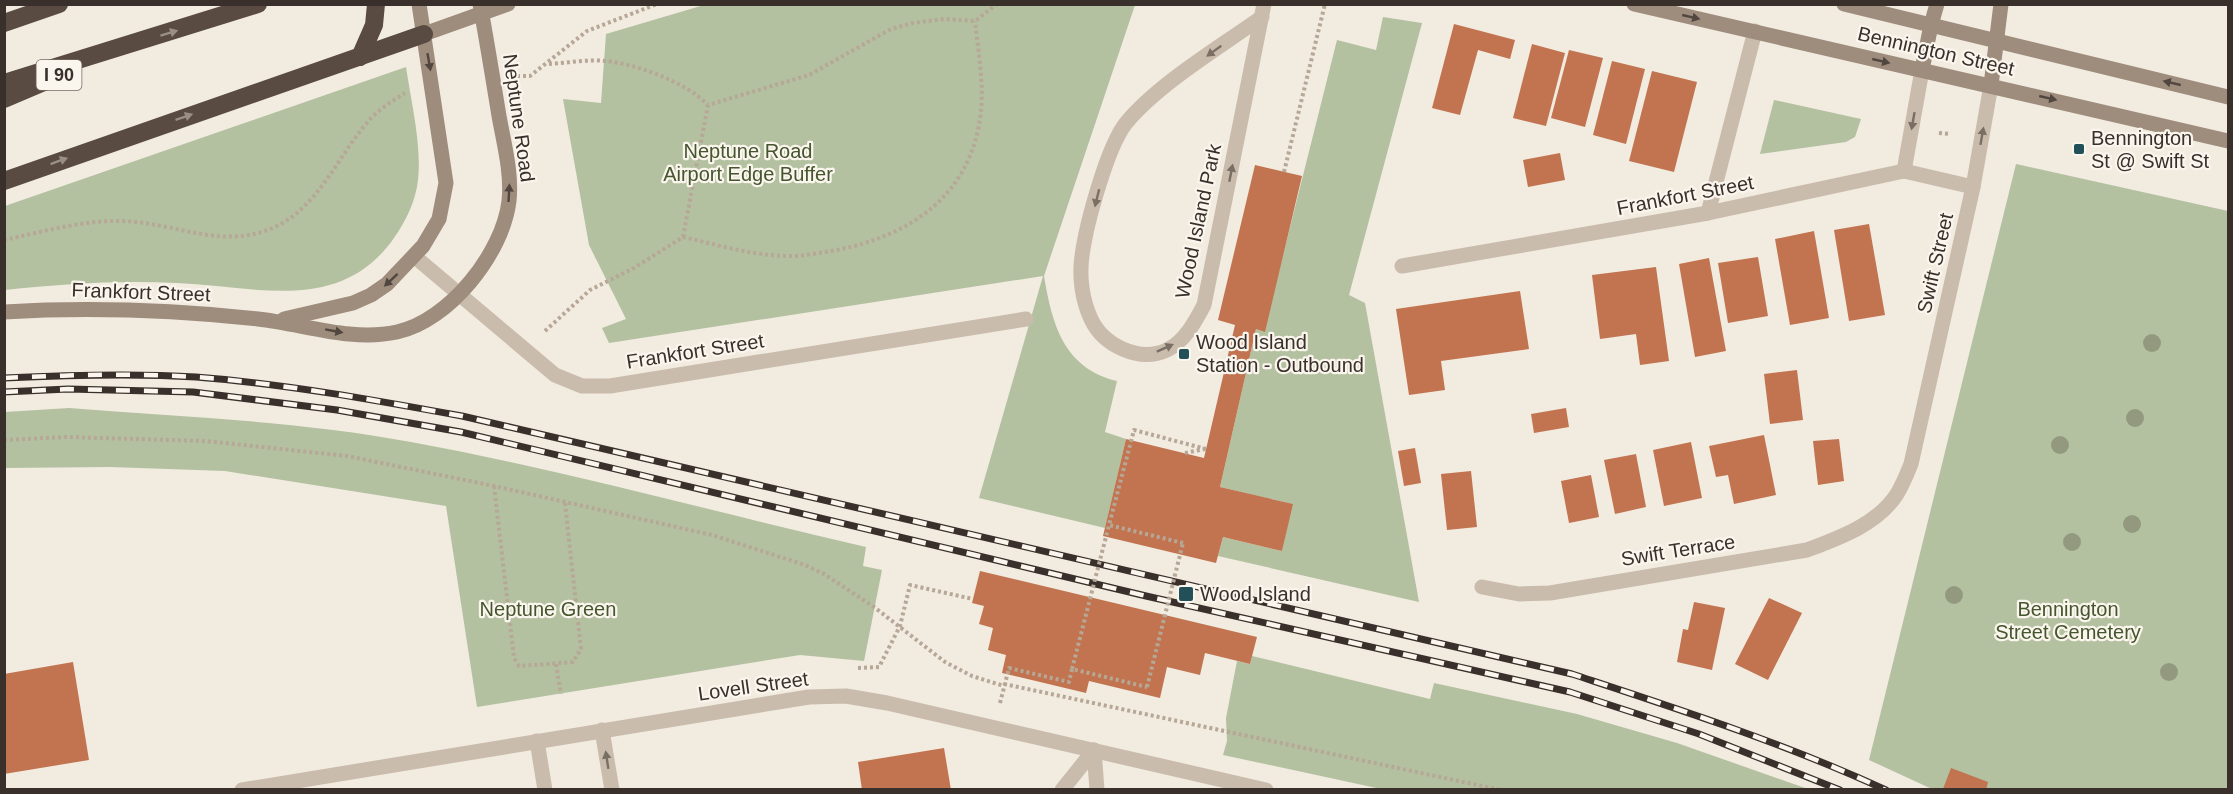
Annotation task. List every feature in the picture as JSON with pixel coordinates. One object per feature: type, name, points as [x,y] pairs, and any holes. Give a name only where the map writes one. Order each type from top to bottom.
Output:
[{"type":"highway","points":[[4,23],[59,4]]},
{"type":"highway","points":[[4,83],[258,4]]},
{"type":"highway","points":[[360,57],[374,25],[376,4]]},
{"type":"highway","points":[[4,181],[424,34]]},
{"type":"highway","name":"I 90","points":[[4,99],[113,50]]},
{"type":"main road","points":[[276,321],[353,303],[371,295],[387,284],[414,256],[439,219],[446,183],[418,4]]},
{"type":"main road","points":[[424,34],[481,9],[508,4]]},
{"type":"main road","name":"Bennington Street","points":[[1844,4],[2229,97]]},
{"type":"main road","points":[[1922,70],[1931,25],[1938,4]]},
{"type":"main road","name":"Swift Street","points":[[1991,85],[2001,4]]},
{"type":"main road","name":"Bennington Street","points":[[1638,5],[2229,141]]},
{"type":"main road","name":"Neptune Road","points":[[276,321],[357,335],[378,335],[414,327],[431,318],[471,282],[493,249],[501,232],[509,201],[508,164],[481,9]]},
{"type":"main road","name":"Frankfort Street","points":[[4,312],[154,312],[276,321]]},
{"type":"street","name":"Wood Island Park","points":[[1263,11],[1204,305],[1191,329],[1166,350],[1138,355],[1110,344],[1091,320],[1081,286],[1082,256],[1109,150],[1126,123],[1154,97],[1263,11]]},
{"type":"street","points":[[1708,213],[1755,32]]},
{"type":"street","points":[[1904,171],[1922,70]]},
{"type":"street","name":"Swift Street","points":[[1875,517],[1896,495],[1911,464],[1973,187],[1991,85]]},
{"type":"street","name":"Frankfort Street","points":[[1402,266],[1708,213],[1904,171],[1973,187]]},
{"type":"street","name":"Frankfort Street","points":[[414,256],[555,375],[582,386],[610,386],[1026,319]]},
{"type":"street","name":"Swift Terrace","points":[[1482,587],[1518,594],[1551,593],[1807,550],[1845,536],[1875,517]]},
{"type":"street","name":"Lovell Street","points":[[242,789],[809,697],[846,696],[887,703],[1266,789]]},
{"type":"street","points":[[602,730],[612,789]]},
{"type":"street","points":[[537,741],[545,789]]},
{"type":"street","points":[[1062,789],[1094,750]]},
{"type":"street","points":[[1094,750],[1097,789]]},
{"type":"path","points":[[530,76],[549,64],[587,31],[657,4]]},
{"type":"path","points":[[708,105],[809,75],[891,29],[913,23],[944,20],[975,21],[997,4]]},
{"type":"path","points":[[1284,172],[1325,4]]},
{"type":"path","points":[[545,332],[590,290],[634,268],[683,237],[735,249],[791,256],[854,247],[904,227],[931,210],[959,179],[970,160],[976,135],[981,111],[981,83],[975,21]]},
{"type":"path","points":[[549,64],[606,61],[662,76],[693,91],[708,105]]},
{"type":"path","points":[[4,240],[114,221],[196,231],[219,238],[248,236],[267,229],[304,207],[366,123],[386,105],[407,92]]},
{"type":"path","points":[[683,237],[708,105]]},
{"type":"path","points":[[1939,133],[1950,134]]},
{"type":"path","points":[[1000,705],[1009,668],[1069,682],[1134,430],[1206,449],[1185,453]]},
{"type":"path","points":[[4,440],[66,437],[206,441],[346,456],[494,486],[712,535],[805,565],[824,574],[900,626],[945,662],[972,676],[1004,685],[1502,789]]},
{"type":"path","points":[[494,486],[514,658],[519,666],[573,662],[581,649],[565,503]]},
{"type":"path","points":[[1072,669],[1147,687],[1183,543],[1109,525]]},
{"type":"path","points":[[851,668],[879,667],[900,626],[910,585],[973,599]]},
{"type":"path","points":[[556,664],[561,694]]},
{"type":"green space","name":"Neptune Road Airport Edge Buffer","points":[[704,5],[1135,5],[1044,276],[1056,326],[1072,354],[1084,366],[1099,375],[1117,381],[1105,432],[1126,439],[1105,528],[979,498],[1043,276],[609,343],[602,328],[626,319],[589,245],[563,99],[601,103],[606,34]]},
{"type":"green space","points":[[1383,17],[1422,23],[1349,295],[1365,303],[1419,602],[1218,556],[1223,537],[1282,551],[1292,504],[1220,487],[1256,329],[1264,331],[1337,40],[1376,50]]},
{"type":"green space","points":[[406,67],[419,153],[418,180],[413,203],[394,238],[372,262],[348,278],[322,287],[294,290],[177,283],[112,282],[5,290],[5,206]]},
{"type":"green space","points":[[1774,100],[1861,119],[1855,137],[1846,142],[1760,154]]},
{"type":"green space","name":"Bennington Street Cemetery","points":[[2016,164],[2228,211],[2228,789],[1932,789],[1869,760]]},
{"type":"green space","name":"Neptune Green","points":[[69,408],[283,424],[411,442],[582,478],[866,547],[863,566],[882,570],[864,661],[800,655],[477,707],[446,506],[225,471],[110,467],[5,468],[5,412]]},
{"type":"green space","points":[[1252,656],[1430,699],[1434,683],[1577,714],[1677,743],[1808,789],[1381,789],[1223,755],[1227,741],[1226,718],[1237,661],[1250,664]]},
{"type":"building","points":[[1454,24],[1515,40],[1510,59],[1478,50],[1460,115],[1432,108]]},
{"type":"building","points":[[1532,44],[1565,53],[1546,126],[1513,118]]},
{"type":"building","points":[[1569,50],[1603,58],[1585,127],[1551,118]]},
{"type":"building","points":[[1612,61],[1645,69],[1626,144],[1593,135]]},
{"type":"building","points":[[1652,71],[1697,82],[1674,172],[1629,161]]},
{"type":"building","points":[[1560,153],[1565,180],[1528,187],[1523,160]]},
{"type":"building","points":[[1255,165],[1302,176],[1265,332],[1256,329],[1220,487],[1293,504],[1282,551],[1223,537],[1216,563],[1103,536],[1126,439],[1204,458],[1235,325],[1218,320]]},
{"type":"building","points":[[1869,224],[1885,315],[1849,321],[1834,230]]},
{"type":"building","points":[[1814,231],[1829,318],[1790,325],[1775,239]]},
{"type":"building","points":[[1758,257],[1768,316],[1728,323],[1718,263]]},
{"type":"building","points":[[1709,258],[1726,351],[1695,357],[1679,264]]},
{"type":"building","points":[[1656,267],[1669,361],[1640,365],[1636,334],[1600,339],[1592,275]]},
{"type":"building","points":[[1520,291],[1529,349],[1441,361],[1445,390],[1409,395],[1396,309]]},
{"type":"building","points":[[1797,370],[1803,420],[1770,424],[1764,374]]},
{"type":"building","points":[[1566,408],[1569,427],[1534,433],[1531,414]]},
{"type":"building","points":[[1764,435],[1776,495],[1734,504],[1728,475],[1716,477],[1709,446]]},
{"type":"building","points":[[1839,439],[1844,481],[1818,485],[1813,441]]},
{"type":"building","points":[[1691,442],[1702,498],[1664,506],[1653,450]]},
{"type":"building","points":[[1415,448],[1421,483],[1404,486],[1398,451]]},
{"type":"building","points":[[1636,454],[1646,507],[1615,514],[1604,460]]},
{"type":"building","points":[[1471,471],[1477,527],[1447,530],[1441,474]]},
{"type":"building","points":[[1591,475],[1599,517],[1569,523],[1561,481]]},
{"type":"building","points":[[980,571],[1257,637],[1250,664],[1205,653],[1200,675],[1167,667],[1160,698],[1089,681],[1086,693],[1002,673],[1006,655],[988,650],[993,628],[979,624],[984,606],[972,603]]},
{"type":"building","points":[[1769,598],[1802,613],[1768,680],[1735,664]]},
{"type":"building","points":[[1694,602],[1725,608],[1712,670],[1677,662],[1683,629],[1688,630]]},
{"type":"building","points":[[73,662],[89,760],[4,774],[4,674]]},
{"type":"building","points":[[944,748],[951,790],[862,790],[858,762]]},
{"type":"building","points":[[1951,768],[1988,782],[1986,790],[1943,789]]},
{"type":"railway","points":[[4,378],[100,375],[196,377],[297,388],[462,416],[1572,674],[1770,742],[1886,790]]},
{"type":"railway","points":[[4,392],[68,389],[193,392],[337,410],[461,432],[1146,596],[1570,692],[1699,734],[1840,790]]},
{"type":"place","name":"Bennington St @ Swift St","points":[[2079,149]]},
{"type":"place","name":"Wood Island Station - Outbound","points":[[1184,354]]},
{"type":"place","name":"Wood Island","points":[[1186,594]]}]
